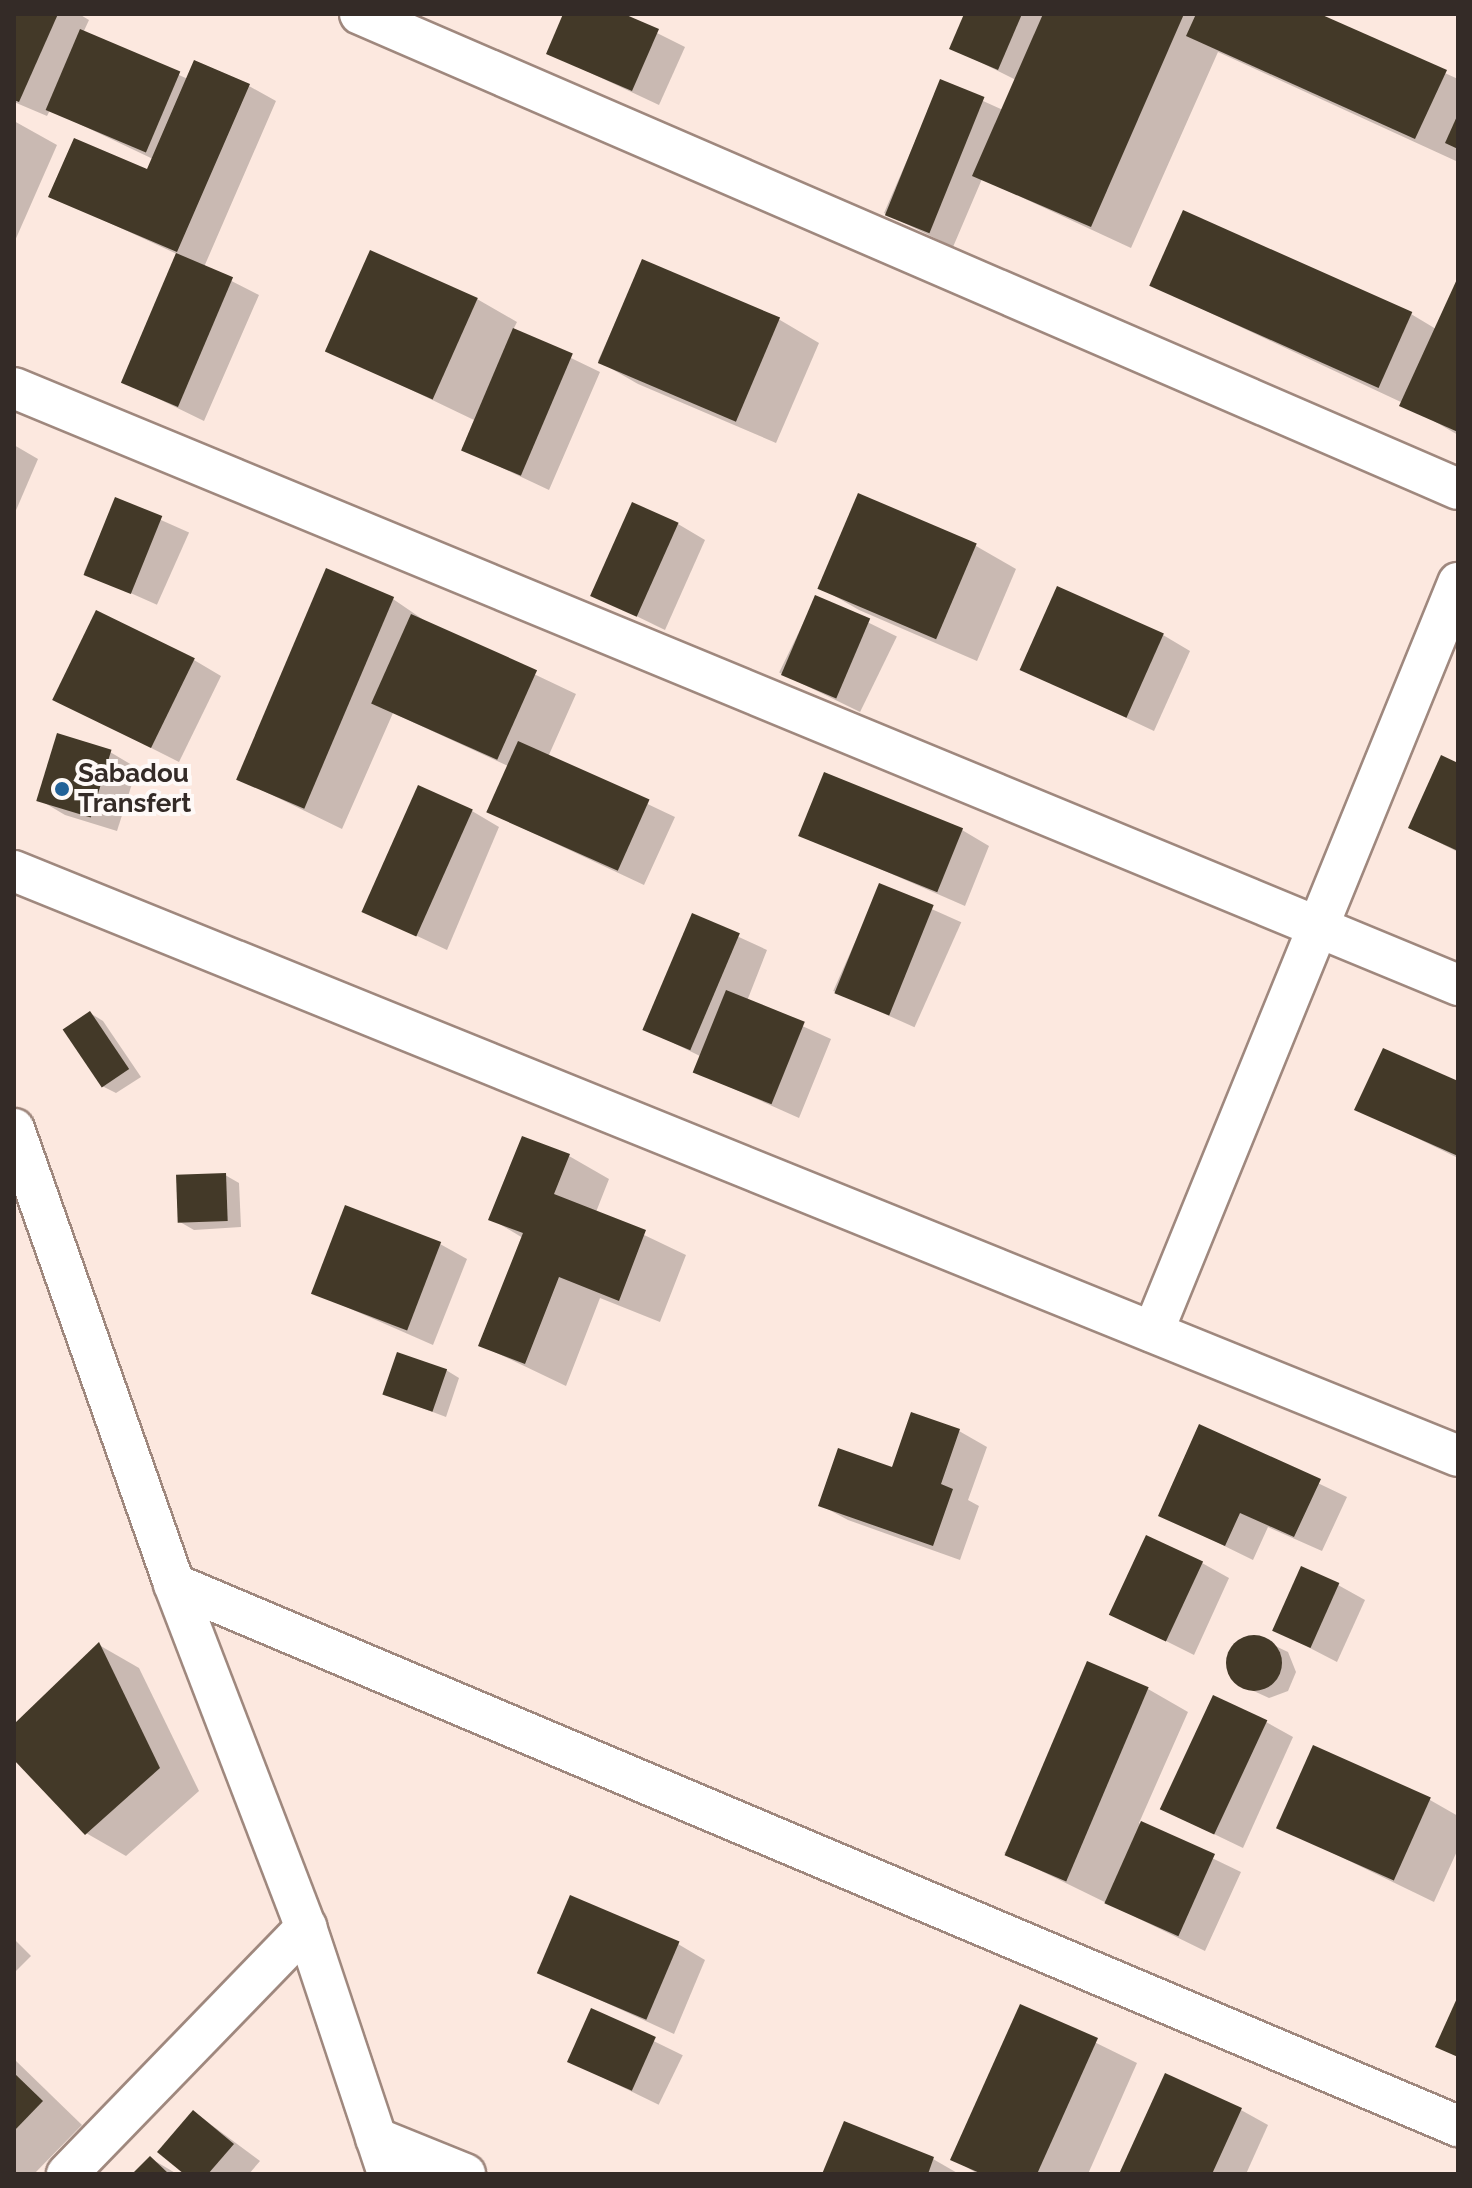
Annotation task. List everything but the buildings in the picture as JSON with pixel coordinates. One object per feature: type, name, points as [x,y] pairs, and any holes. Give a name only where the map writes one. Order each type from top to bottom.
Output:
[{"type":"street","points":[[360,14],[1458,489]]},
{"type":"street","points":[[14,388],[1318,923],[1458,985]]},
{"type":"street","points":[[1153,1332],[1458,583]]},
{"type":"street","points":[[14,871],[1458,1456]]},
{"type":"street","points":[[14,1129],[174,1584],[306,1927],[382,2156],[465,2174]]},
{"type":"street","points":[[174,1584],[1458,2126]]},
{"type":"street","points":[[67,2174],[306,1927]]},
{"type":"place","name":"Sabadou Transfert","points":[[62,789]]}]
